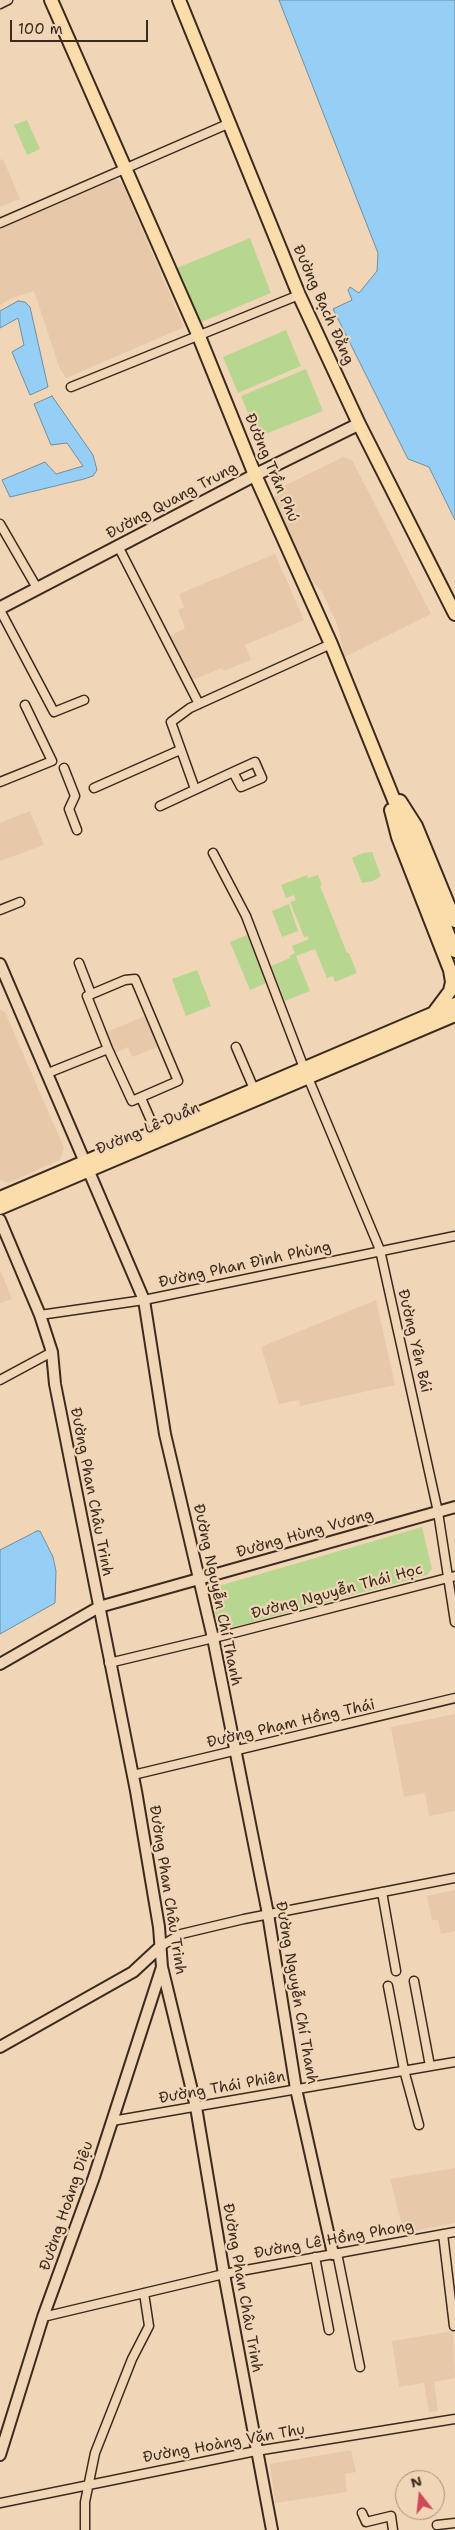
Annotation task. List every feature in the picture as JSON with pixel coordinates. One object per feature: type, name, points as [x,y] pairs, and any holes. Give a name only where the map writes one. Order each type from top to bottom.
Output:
[{"type":"main road","name":"Đường Trần Phú","points":[[51,0],[198,334],[255,475],[331,644],[455,951]]},
{"type":"main road","name":"Đường Bạch Đằng","points":[[179,0],[299,295],[359,424],[455,614]]},
{"type":"main road","name":"Đường Quang Trung","points":[[0,609],[255,475],[359,424]]},
{"type":"main road","points":[[382,771],[416,826],[455,921]]},
{"type":"main road","points":[[382,771],[398,837],[450,970],[452,982],[449,995],[435,1018],[455,1024]]},
{"type":"main road","name":"Đường Lê Duẩn","points":[[0,1208],[88,1167],[435,1018],[455,1004]]},
{"type":"main road","name":"Đường Lê Duẩn","points":[[435,1018],[455,1015]]},
{"type":"main road","name":"Đường Lê Duẩn","points":[[0,1198],[88,1167],[156,1132],[254,1089],[306,1073]]},
{"type":"street","points":[[0,4],[8,0]]},
{"type":"street","points":[[0,223],[230,123]]},
{"type":"street","points":[[71,386],[299,295]]},
{"type":"street","points":[[0,524],[37,588]]},
{"type":"street","points":[[118,546],[199,704]]},
{"type":"street","points":[[0,609],[54,712],[84,700]]},
{"type":"street","points":[[195,789],[171,722],[199,704],[331,644]]},
{"type":"street","points":[[0,782],[52,761],[25,705]]},
{"type":"street","points":[[94,788],[180,750]]},
{"type":"street","points":[[64,768],[75,796],[69,809],[77,830]]},
{"type":"street","points":[[160,806],[233,772]]},
{"type":"street","name":"Đường Yên Bái","points":[[212,853],[246,916],[306,1073],[380,1250],[452,1576],[455,1622]]},
{"type":"street","points":[[0,910],[20,902]]},
{"type":"street","points":[[79,963],[89,995],[108,1049],[132,1101],[178,1081],[135,979],[125,980],[89,995]]},
{"type":"street","name":"Đường Nguyễn Chí Thanh","points":[[0,964],[4,986],[48,1073],[144,1300],[165,1434],[200,1579],[268,1914],[296,2089],[335,2253]]},
{"type":"street","points":[[236,1047],[254,1089]]},
{"type":"street","points":[[48,1073],[108,1049]]},
{"type":"street","points":[[141,1098],[156,1132]]},
{"type":"street","name":"Đường Phan Châu Trinh","points":[[0,1220],[40,1315],[52,1352],[55,1384],[109,1663],[133,1775],[162,1946],[162,1967],[172,2000],[196,2107],[224,2274],[272,2530]]},
{"type":"street","name":"Đường Phan Đình Phùng","points":[[40,1315],[144,1300],[455,1236]]},
{"type":"street","points":[[0,1380],[52,1352]]},
{"type":"street","name":"Đường Hùng Vương","points":[[0,1664],[99,1607],[455,1507]]},
{"type":"street","name":"Đường Nguyễn Thái Học","points":[[109,1663],[452,1576]]},
{"type":"street","name":"Đường Phạm Hồng Thái","points":[[133,1775],[455,1698]]},
{"type":"street","points":[[0,2047],[133,1972],[162,1946],[181,1934],[268,1914],[455,1878]]},
{"type":"street","points":[[382,1892],[396,1971]]},
{"type":"street","name":"Đường Hoàng Diệu","points":[[0,2455],[4,2423],[112,2121],[162,1967]]},
{"type":"street","points":[[414,1981],[430,2066]]},
{"type":"street","points":[[388,1986],[404,2070],[418,2124]]},
{"type":"street","points":[[152,1998],[172,2000]]},
{"type":"street","name":"Đường Thái Phiên","points":[[112,2121],[455,2062]]},
{"type":"street","name":"Đường Lê Hồng Phong","points":[[43,2317],[224,2274],[455,2232]]},
{"type":"street","points":[[443,2234],[454,2326]]},
{"type":"street","points":[[335,2253],[360,2367]]},
{"type":"street","points":[[315,2257],[328,2330]]},
{"type":"street","points":[[85,2530],[85,2502],[98,2445],[132,2359],[149,2326],[144,2293]]},
{"type":"street","name":"Đường Hoàng Văn Thụ","points":[[0,2503],[89,2483],[256,2451],[455,2420]]},
{"type":"street","points":[[362,2513],[366,2522],[391,2516],[393,2530]]},
{"type":"street","points":[[438,2525],[455,2523]]},
{"type":"shaded area","points":[[3,159],[20,199],[0,207],[0,160]]},
{"type":"shaded area","points":[[117,179],[122,183],[183,325],[182,328],[66,378],[60,369],[34,291],[12,298],[0,305],[0,228],[110,180]]},
{"type":"shaded area","points":[[343,457],[352,460],[431,614],[345,657],[337,624],[322,592],[313,582],[274,504],[276,490]]},
{"type":"shaded area","points":[[275,554],[304,620],[245,645],[251,660],[224,671],[222,668],[190,681],[169,637],[185,628],[178,610],[184,607],[179,594]]},
{"type":"shaded area","points":[[30,811],[44,845],[0,861],[0,823]]},
{"type":"shaded area","points":[[0,1009],[5,1012],[64,1148],[60,1160],[8,1183],[0,1180]]},
{"type":"shaded area","points":[[148,1015],[160,1046],[132,1057],[128,1047],[112,1054],[104,1033]]},
{"type":"shaded area","points":[[0,1270],[12,1299],[0,1303]]},
{"type":"shaded area","points":[[376,1300],[395,1385],[300,1406],[299,1400],[279,1404],[261,1347]]},
{"type":"shaded area","points":[[455,1714],[455,1811],[429,1816],[425,1793],[404,1797],[391,1727]]},
{"type":"shaded area","points":[[455,1890],[455,1931],[441,1934],[438,1920],[432,1920],[427,1896]]},
{"type":"shaded area","points":[[455,2168],[455,2223],[404,2233],[390,2179]]},
{"type":"shaded area","points":[[453,2331],[455,2378],[434,2382],[438,2411],[429,2412],[424,2383],[399,2387],[392,2341]]},
{"type":"shaded area","points":[[351,2450],[356,2472],[345,2474],[347,2492],[275,2503],[270,2464]]},
{"type":"green space","points":[[27,120],[40,149],[27,155],[14,125]]},
{"type":"green space","points":[[250,238],[271,293],[199,323],[177,268]]},
{"type":"green space","points":[[286,330],[301,366],[238,393],[223,357]]},
{"type":"green space","points":[[306,369],[323,411],[258,437],[241,396]]},
{"type":"green space","points":[[372,852],[381,876],[373,881],[362,883],[352,858],[363,853]]},
{"type":"green space","points":[[307,875],[308,878],[318,875],[322,885],[320,886],[357,973],[335,982],[333,976],[327,978],[315,949],[296,956],[310,991],[285,1001],[271,966],[290,958],[289,956],[295,953],[292,946],[309,939],[307,936],[304,937],[290,902],[296,900],[294,895],[286,898],[281,885]]},
{"type":"green space","points":[[289,904],[298,931],[282,937],[272,911]]},
{"type":"green space","points":[[247,935],[268,982],[250,990],[230,942]]},
{"type":"green space","points":[[197,970],[211,1006],[186,1016],[172,979]]},
{"type":"green space","points":[[422,1527],[432,1569],[427,1575],[219,1631],[211,1592],[215,1587]]},
{"type":"water","points":[[279,0],[455,0],[455,520],[429,467],[408,459],[333,309],[352,300],[348,290],[350,287],[359,293],[377,271],[378,253]]},
{"type":"water","points":[[18,301],[25,302],[30,307],[48,387],[30,395],[12,352],[24,345],[18,318],[0,328],[0,311]]},
{"type":"water","points":[[52,396],[93,455],[97,470],[93,476],[84,479],[10,497],[2,480],[45,462],[56,474],[83,466],[67,443],[51,445],[34,404]]},
{"type":"water","points":[[40,1531],[53,1557],[56,1571],[55,1603],[0,1634],[0,1550]]}]
